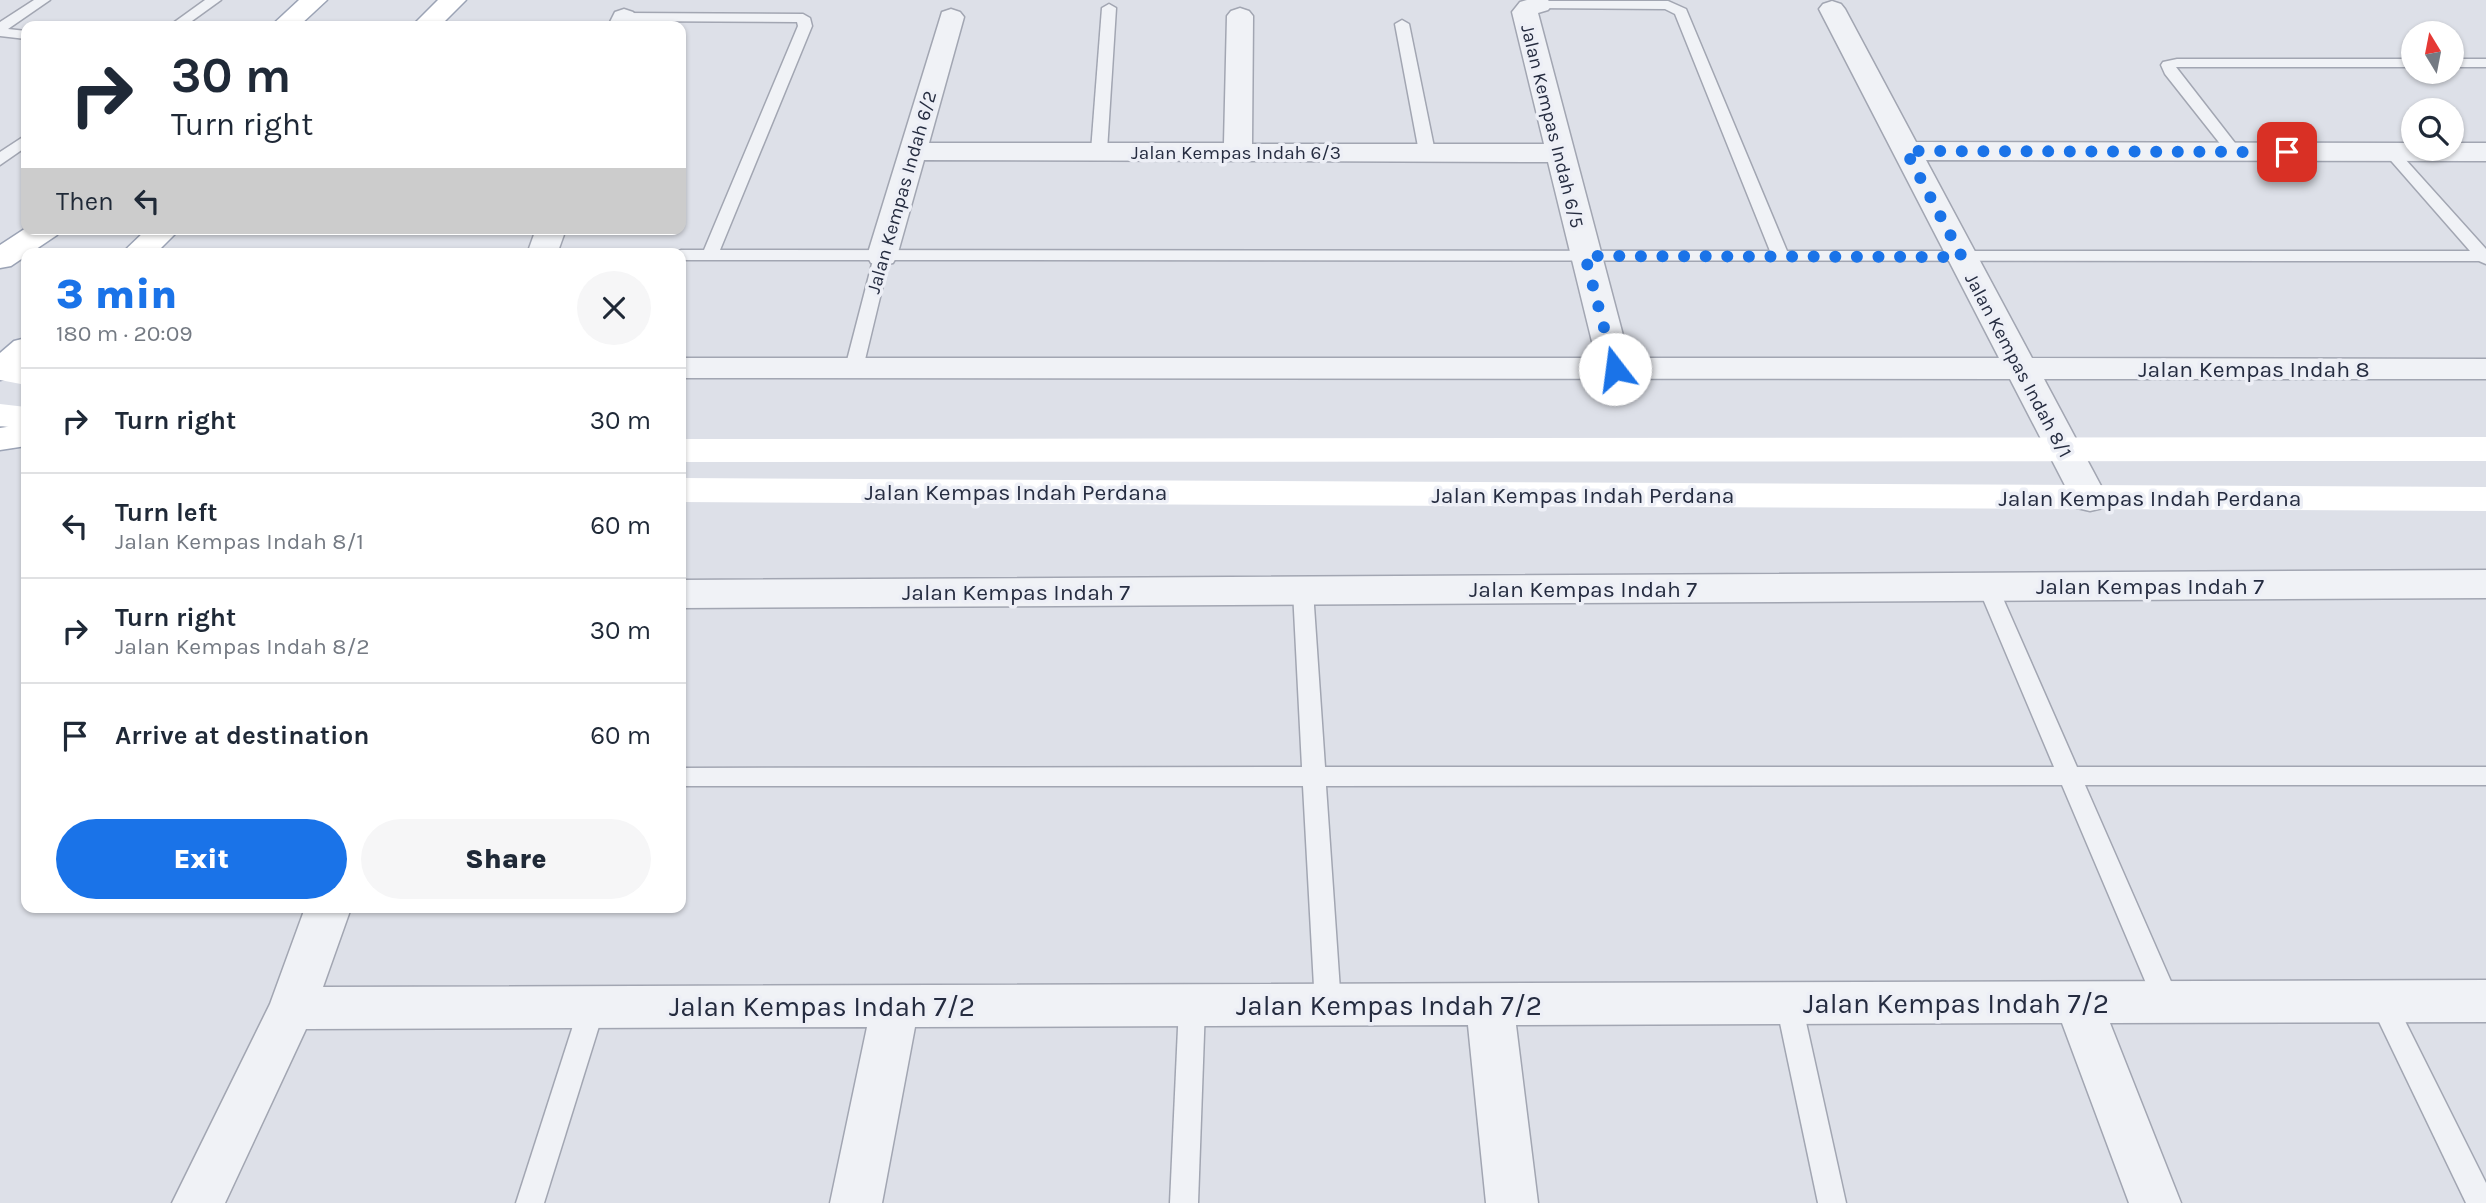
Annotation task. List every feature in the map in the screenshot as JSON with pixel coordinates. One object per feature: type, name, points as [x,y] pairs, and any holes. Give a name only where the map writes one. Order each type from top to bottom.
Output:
[{"type":"street","points":[[290,21],[314,0]]},
{"type":"street","points":[[430,21],[453,0]]},
{"type":"street","name":"Jalan Kempas Indah 6/5","points":[[1539,5],[1529,7],[1525,12],[1615,369]]},
{"type":"street","name":"Jalan Kempas Indah 8/1","points":[[1832,9],[2090,499]]},
{"type":"street","points":[[1238,152],[1240,16]]},
{"type":"street","name":"Jalan Kempas Indah 6/2","points":[[882,256],[951,17]]},
{"type":"street","name":"Jalan Kempas Indah 6/3","points":[[912,151],[1559,153]]},
{"type":"street","points":[[1906,151],[2486,152]]},
{"type":"street","points":[[0,259],[37,235]]},
{"type":"street","points":[[34,248],[48,235]]},
{"type":"street","points":[[143,248],[157,235]]},
{"type":"street","points":[[172,248],[187,235]]},
{"type":"street","points":[[0,277],[21,259]]},
{"type":"street","points":[[0,370],[21,352]]},
{"type":"street","name":"Jalan Kempas Indah 8","points":[[686,368],[2486,369]]},
{"type":"street","points":[[0,370],[21,375]]},
{"type":"street","points":[[0,415],[21,417]]},
{"type":"street","points":[[0,439],[21,436]]},
{"type":"street","name":"Jalan Kempas Indah Perdana","points":[[686,451],[2486,449]]},
{"type":"street","name":"Jalan Kempas Indah Perdana","points":[[686,490],[2486,499]]},
{"type":"street","name":"Jalan Kempas Indah 7","points":[[686,594],[2486,584]]},
{"type":"street","points":[[198,1203],[292,1008],[326,913]]},
{"type":"street","name":"Jalan Kempas Indah 7/2","points":[[292,1008],[2486,1001]]},
{"type":"street","points":[[2078,1002],[2155,1203]]},
{"type":"street","points":[[1490,1004],[1512,1203]]},
{"type":"street","points":[[856,1203],[895,1006]]},
{"type":"lane","points":[[0,30],[43,0]]},
{"type":"lane","points":[[183,21],[214,0]]},
{"type":"lane","points":[[1539,5],[1668,5],[1681,12],[1781,257]]},
{"type":"lane","points":[[1099,151],[1109,8]]},
{"type":"lane","points":[[683,21],[803,19],[805,26],[710,255]]},
{"type":"lane","points":[[1402,24],[1427,152]]},
{"type":"lane","points":[[0,30],[21,34]]},
{"type":"lane","points":[[2234,152],[2172,74],[2168,65],[2401,63]]},
{"type":"lane","points":[[2464,63],[2486,63]]},
{"type":"lane","points":[[0,160],[21,144]]},
{"type":"lane","points":[[2391,152],[2485,257]]},
{"type":"lane","points":[[686,255],[2485,257]]},
{"type":"lane","name":"Jalan Kempas Indah 6/2","points":[[854,368],[882,256]]},
{"type":"lane","points":[[1988,587],[2167,1002]]},
{"type":"lane","points":[[1303,591],[1328,1005]]},
{"type":"lane","points":[[686,777],[2486,776]]},
{"type":"lane","points":[[2382,1001],[2482,1203]]},
{"type":"lane","points":[[1789,1004],[1832,1203]]},
{"type":"lane","points":[[1184,1203],[1192,1006]]},
{"type":"lane","points":[[530,1203],[592,1007]]},
{"type":"route","points":[[1615,369],[1585,256],[1962,257],[1906,151],[2287,152]]}]
